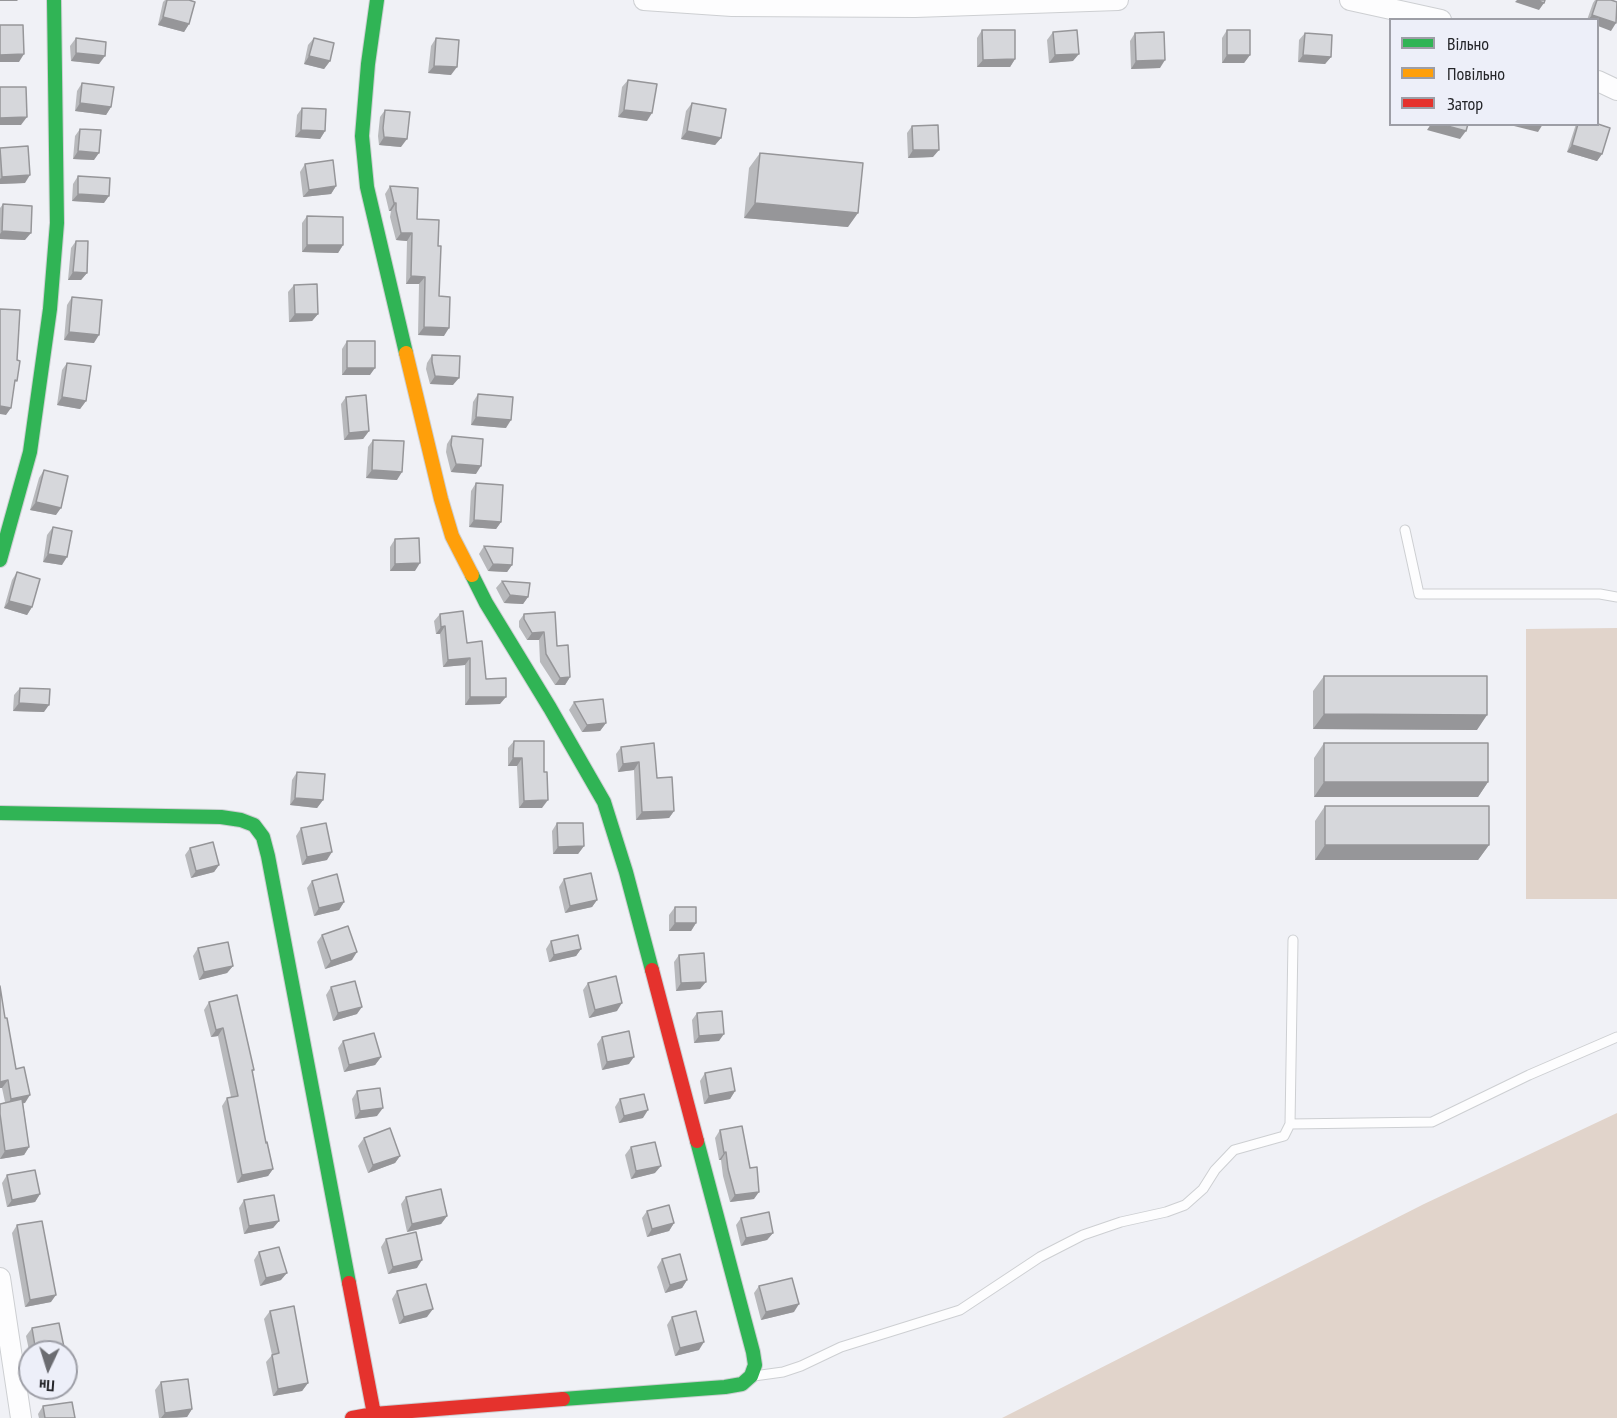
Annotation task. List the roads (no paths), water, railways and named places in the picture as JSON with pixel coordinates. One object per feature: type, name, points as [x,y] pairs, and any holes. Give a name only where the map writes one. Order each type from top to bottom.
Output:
[{"type":"street","points":[[0,560],[30,452],[50,309],[57,223],[54,0]]},
{"type":"street","points":[[352,1418],[374,1414],[724,1387],[742,1384],[751,1376],[755,1365],[626,872],[604,802],[567,736],[486,603],[452,536],[441,499],[367,187],[362,136],[368,64],[377,0]]},
{"type":"street","points":[[644,0],[732,6],[1118,0]]},
{"type":"street","points":[[1350,0],[1432,18]]},
{"type":"street","points":[[1599,81],[1617,90]]},
{"type":"street","points":[[0,813],[221,817],[254,825],[262,837],[268,856],[374,1414]]},
{"type":"street","points":[[0,1278],[21,1418]]},
{"type":"lane","points":[[1405,530],[1419,594],[1600,594],[1617,597]]},
{"type":"lane","points":[[751,1376],[783,1372],[840,1347],[960,1310],[1040,1257],[1083,1235],[1185,1205],[1203,1189],[1215,1170],[1234,1150],[1284,1136],[1290,1124],[1293,940]]},
{"type":"lane","points":[[1290,1124],[1432,1122],[1617,1037]]}]
